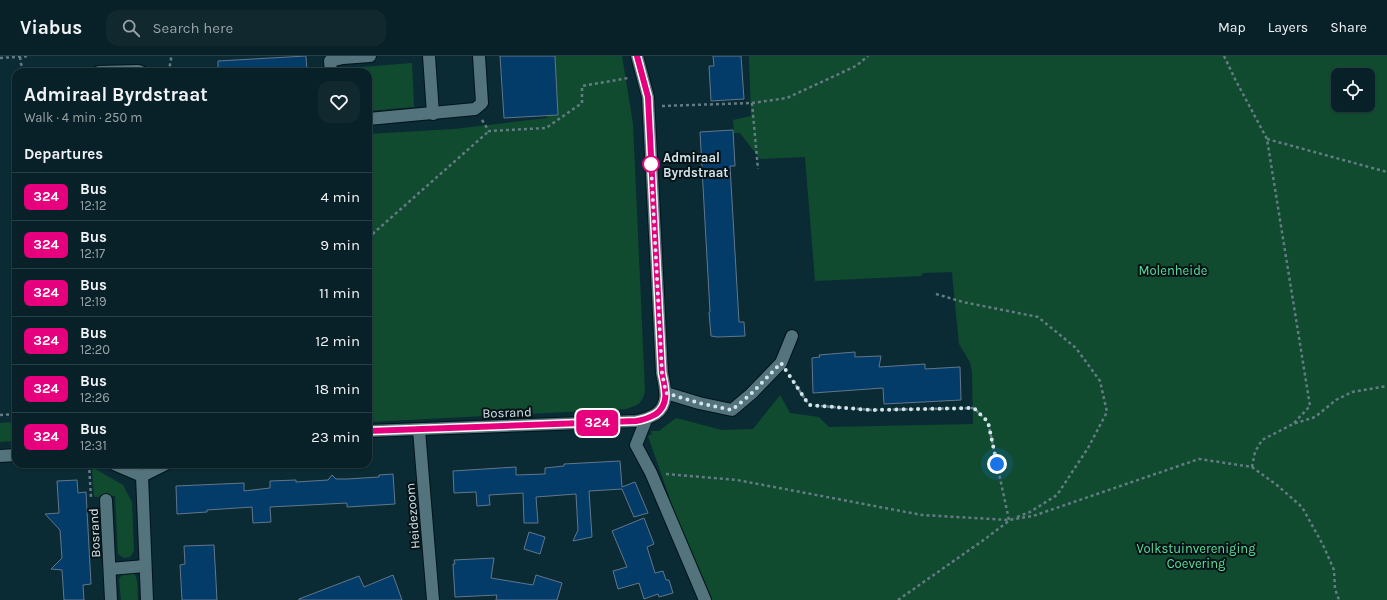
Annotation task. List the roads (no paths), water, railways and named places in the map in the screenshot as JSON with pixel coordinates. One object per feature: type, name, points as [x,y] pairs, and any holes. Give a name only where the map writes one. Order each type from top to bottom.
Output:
[{"type":"street","points":[[331,68],[330,61],[343,58],[370,56]]},
{"type":"street","points":[[429,56],[433,114]]},
{"type":"street","points":[[372,119],[475,109],[482,103],[479,56]]},
{"type":"street","points":[[637,56],[648,97],[662,373],[666,401],[661,410],[646,420],[636,445],[651,473],[705,600]]},
{"type":"street","points":[[666,393],[699,403],[732,410],[751,394],[781,363],[792,336]]},
{"type":"street","name":"Bosrand","points":[[372,431],[646,420]]},
{"type":"street","name":"Heidezoom","points":[[419,430],[433,600]]},
{"type":"street","points":[[0,456],[12,456]]},
{"type":"street","points":[[123,468],[142,476],[158,468]]},
{"type":"street","points":[[142,476],[147,600]]},
{"type":"street","name":"Bosrand","points":[[106,500],[111,600]]},
{"type":"street","name":"Bosrand","points":[[110,569],[145,566]]},
{"type":"place","name":"Admiraal Byrdstraat","points":[[651,164]]},
{"type":"park label","name":"Molenheide","points":[[1173,270]]},
{"type":"park label","name":"Volkstuinvereniging Coevering","points":[[1196,556]]}]
